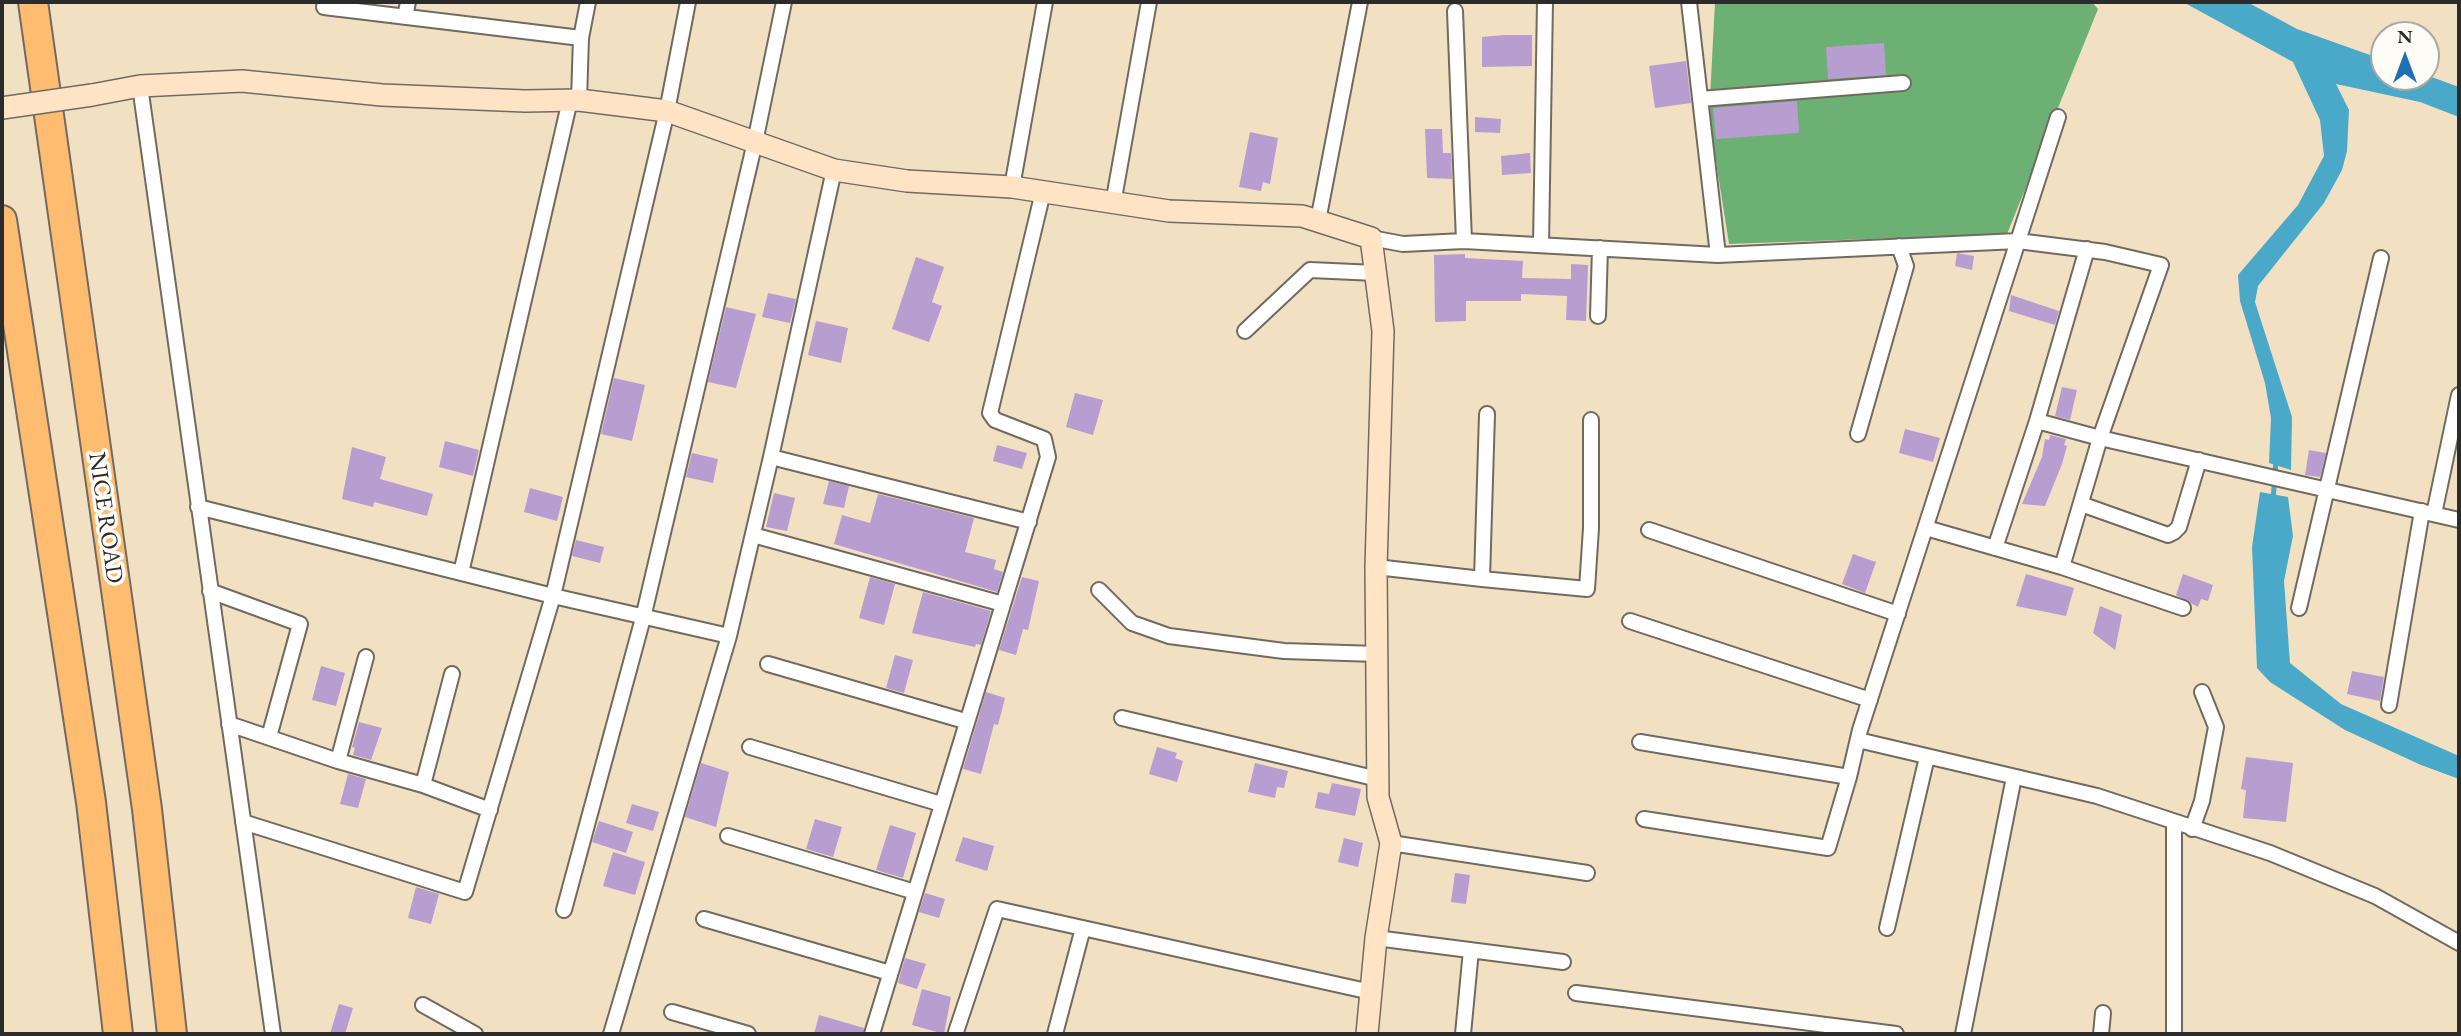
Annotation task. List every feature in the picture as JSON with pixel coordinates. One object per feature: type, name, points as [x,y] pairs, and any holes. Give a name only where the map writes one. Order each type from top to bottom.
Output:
[{"type":"highway","name":"NICE ROAD","points":[[33,2],[147,809],[172,1034]]},
{"type":"highway","points":[[2,220],[91,802],[118,1034]]},
{"type":"street","points":[[325,2],[324,7],[581,38]]},
{"type":"street","points":[[405,17],[408,2]]},
{"type":"street","points":[[461,573],[575,100],[581,38],[588,2]]},
{"type":"street","points":[[243,822],[465,892],[553,596],[667,111],[688,2]]},
{"type":"street","points":[[564,909],[643,618],[755,142],[784,2]]},
{"type":"street","points":[[1012,187],[1045,2]]},
{"type":"street","points":[[1112,204],[1149,2]]},
{"type":"street","points":[[1318,221],[1360,2]]},
{"type":"street","points":[[1541,245],[1545,2]]},
{"type":"street","points":[[1689,2],[1718,255]]},
{"type":"street","points":[[1455,11],[1465,241]]},
{"type":"street","points":[[2,108],[140,86],[242,81],[382,95],[575,100],[667,111],[834,170],[907,181],[1012,187],[1169,211],[1302,216],[1371,238],[1404,244],[1465,241],[1718,255],[2018,241],[2087,250],[2161,265],[2101,438],[2062,568]]},
{"type":"street","points":[[1700,99],[1903,83]]},
{"type":"street","points":[[140,86],[273,1034]]},
{"type":"street","points":[[1644,819],[1828,848],[1870,700],[2058,117]]},
{"type":"street","points":[[611,1034],[729,636],[834,170]]},
{"type":"street","points":[[872,1034],[965,721],[1030,522],[1048,457],[1048,444],[1040,436],[995,420],[990,410],[1043,192]]},
{"type":"street","points":[[1367,1034],[1376,939],[1391,843],[1378,797],[1376,568],[1383,331],[1371,238]]},
{"type":"street","points":[[1858,434],[1906,266],[1899,246]]},
{"type":"street","points":[[1598,316],[1600,248]]},
{"type":"street","points":[[1995,548],[2037,421],[2087,250]]},
{"type":"street","points":[[2299,608],[2381,258]]},
{"type":"street","points":[[1245,331],[1310,270],[1376,273]]},
{"type":"street","points":[[2389,705],[2428,513],[2459,395]]},
{"type":"street","points":[[1482,579],[1488,414]]},
{"type":"street","points":[[1376,568],[1587,589],[1591,528],[1591,420]]},
{"type":"street","points":[[2037,421],[2459,520]]},
{"type":"street","points":[[771,457],[1030,522]]},
{"type":"street","points":[[2081,504],[2168,534],[2174,532],[2179,527],[2199,460]]},
{"type":"street","points":[[198,507],[643,618],[729,636]]},
{"type":"street","points":[[1926,528],[2062,568],[2183,608]]},
{"type":"street","points":[[1649,530],[1898,614]]},
{"type":"street","points":[[753,535],[1003,604]]},
{"type":"street","points":[[1099,590],[1132,623],[1169,636],[1284,651],[1377,654]]},
{"type":"street","points":[[210,591],[300,624],[269,737]]},
{"type":"street","points":[[1630,621],[1870,700]]},
{"type":"street","points":[[338,761],[366,657]]},
{"type":"street","points":[[768,664],[965,721]]},
{"type":"street","points":[[423,785],[452,674]]},
{"type":"street","points":[[2192,829],[2202,801],[2216,727],[2202,692]]},
{"type":"street","points":[[1122,718],[1378,779]]},
{"type":"street","points":[[229,724],[338,761],[423,785],[491,810]]},
{"type":"street","points":[[1858,740],[2097,796],[2270,853],[2375,896],[2459,943]]},
{"type":"street","points":[[1640,742],[1849,777]]},
{"type":"street","points":[[750,747],[941,804]]},
{"type":"street","points":[[1887,928],[1927,757]]},
{"type":"street","points":[[1963,1034],[2014,777]]},
{"type":"street","points":[[2175,823],[2175,1034]]},
{"type":"street","points":[[728,836],[915,892]]},
{"type":"street","points":[[1391,843],[1587,873]]},
{"type":"street","points":[[956,1032],[998,909],[1371,992]]},
{"type":"street","points":[[704,919],[890,973]]},
{"type":"street","points":[[1055,1034],[1083,928]]},
{"type":"street","points":[[1376,939],[1563,962]]},
{"type":"street","points":[[1463,1034],[1471,950]]},
{"type":"street","points":[[1576,993],[1896,1034]]},
{"type":"street","points":[[423,1005],[475,1034]]},
{"type":"street","points":[[672,1012],[748,1034]]},
{"type":"street","points":[[2101,1034],[2103,1013]]},
{"type":"green space","points":[[1715,2],[2092,2],[2098,9],[2007,234],[1729,244],[1709,117]]},
{"type":"water","points":[[2183,2],[2247,2],[2297,29],[2370,55],[2370,91],[2440,91],[2440,80],[2459,87],[2459,117],[2420,102],[2336,84],[2349,110],[2347,151],[2342,170],[2324,203],[2258,286],[2255,302],[2292,417],[2291,470],[2269,463],[2271,418],[2265,383],[2240,301],[2238,275],[2298,205],[2324,156],[2320,120],[2293,62]]},
{"type":"water","points":[[2260,492],[2288,497],[2293,536],[2284,581],[2290,663],[2341,704],[2459,756],[2459,779],[2421,765],[2345,730],[2270,682],[2257,668],[2252,547]]},
{"type":"building","points":[[1532,35],[1532,66],[1482,67],[1482,37]]},
{"type":"building","points":[[1884,43],[1886,75],[1828,79],[1826,47]]},
{"type":"building","points":[[1686,61],[1691,103],[1655,108],[1649,66]]},
{"type":"building","points":[[1797,101],[1799,133],[1716,139],[1713,108]]},
{"type":"building","points":[[1475,117],[1501,119],[1500,133],[1475,132]]},
{"type":"building","points":[[1425,129],[1442,129],[1443,153],[1451,153],[1452,179],[1427,178]]},
{"type":"building","points":[[1250,132],[1278,138],[1270,184],[1263,182],[1261,191],[1239,187]]},
{"type":"building","points":[[1530,153],[1531,173],[1502,175],[1501,156]]},
{"type":"building","points":[[1957,253],[1974,256],[1972,270],[1955,266]]},
{"type":"building","points":[[1465,254],[1465,258],[1523,261],[1522,278],[1571,279],[1571,264],[1588,265],[1586,321],[1566,320],[1567,296],[1521,294],[1521,301],[1466,301],[1466,321],[1435,322],[1434,255]]},
{"type":"building","points":[[916,257],[944,267],[932,302],[942,306],[929,342],[892,329]]},
{"type":"building","points":[[768,293],[796,299],[790,323],[762,317]]},
{"type":"building","points":[[2011,295],[2059,311],[2055,325],[2009,311]]},
{"type":"building","points":[[726,307],[756,314],[736,388],[708,382]]},
{"type":"building","points":[[816,321],[848,328],[841,363],[808,355]]},
{"type":"building","points":[[614,378],[645,385],[632,441],[601,434]]},
{"type":"building","points":[[2062,387],[2077,390],[2070,420],[2055,416]]},
{"type":"building","points":[[1075,393],[1103,400],[1093,435],[1066,427]]},
{"type":"building","points":[[1905,429],[1940,438],[1933,462],[1899,453]]},
{"type":"building","points":[[2050,435],[2066,439],[2064,445],[2067,446],[2045,506],[2022,504],[2042,457],[2045,439],[2049,440]]},
{"type":"building","points":[[445,441],[479,450],[473,476],[439,467]]},
{"type":"building","points":[[997,445],[1027,453],[1022,469],[993,461]]},
{"type":"building","points":[[352,447],[386,457],[380,479],[433,494],[427,516],[374,502],[373,507],[342,499]]},
{"type":"building","points":[[2309,450],[2326,453],[2320,477],[2305,475]]},
{"type":"building","points":[[692,453],[718,459],[713,483],[686,477]]},
{"type":"building","points":[[829,481],[849,486],[844,508],[823,504]]},
{"type":"building","points":[[530,488],[563,497],[557,521],[524,512]]},
{"type":"building","points":[[774,493],[795,498],[787,531],[766,527]]},
{"type":"building","points":[[878,494],[974,518],[965,552],[996,560],[994,569],[1003,572],[997,592],[834,544],[842,515],[870,523]]},
{"type":"building","points":[[576,540],[604,547],[600,563],[572,556]]},
{"type":"building","points":[[1853,554],[1876,562],[1865,593],[1842,584]]},
{"type":"building","points":[[2026,574],[2074,588],[2066,616],[2016,606]]},
{"type":"building","points":[[2183,574],[2213,585],[2208,601],[2201,599],[2198,607],[2176,595]]},
{"type":"building","points":[[870,577],[895,584],[884,625],[859,618]]},
{"type":"building","points":[[1022,577],[1039,581],[1028,630],[1023,629],[1016,655],[999,650]]},
{"type":"building","points":[[923,592],[991,611],[981,645],[976,644],[975,647],[912,633]]},
{"type":"building","points":[[2100,606],[2122,615],[2115,650],[2093,633]]},
{"type":"building","points":[[895,655],[913,660],[904,693],[886,688]]},
{"type":"building","points":[[321,666],[345,673],[336,706],[312,700]]},
{"type":"building","points":[[2352,671],[2384,677],[2380,701],[2347,694]]},
{"type":"building","points":[[986,692],[1005,698],[998,725],[994,724],[981,774],[963,769]]},
{"type":"building","points":[[359,722],[382,728],[371,760],[353,755],[355,748],[352,747]]},
{"type":"building","points":[[1157,747],[1177,753],[1175,758],[1183,761],[1177,782],[1149,774]]},
{"type":"building","points":[[2246,757],[2293,763],[2286,822],[2243,818],[2246,790],[2241,789]]},
{"type":"building","points":[[701,763],[729,772],[716,827],[685,817]]},
{"type":"building","points":[[1255,763],[1288,771],[1284,788],[1277,787],[1275,798],[1248,792]]},
{"type":"building","points":[[348,774],[366,779],[358,808],[340,804]]},
{"type":"building","points":[[1332,783],[1361,789],[1355,816],[1315,808],[1318,792],[1329,794]]},
{"type":"building","points":[[632,804],[659,812],[653,831],[626,823]]},
{"type":"building","points":[[815,819],[842,827],[833,857],[806,849]]},
{"type":"building","points":[[599,821],[633,832],[626,853],[592,842]]},
{"type":"building","points":[[890,825],[916,833],[903,878],[876,870]]},
{"type":"building","points":[[963,837],[994,846],[987,871],[955,861]]},
{"type":"building","points":[[1344,838],[1363,843],[1358,867],[1338,862]]},
{"type":"building","points":[[613,852],[645,862],[635,895],[603,886]]},
{"type":"building","points":[[1455,873],[1470,875],[1466,904],[1451,902]]},
{"type":"building","points":[[416,887],[439,894],[431,924],[408,918]]},
{"type":"building","points":[[925,893],[945,899],[939,918],[919,912]]},
{"type":"building","points":[[905,958],[926,964],[917,989],[898,983]]},
{"type":"building","points":[[922,989],[951,997],[944,1034],[912,1025]]},
{"type":"building","points":[[339,1004],[353,1008],[345,1034],[330,1034]]},
{"type":"building","points":[[819,1015],[864,1028],[863,1034],[814,1034]]},
{"type":"waterway","points":[[2273,500],[2276,460]]}]
